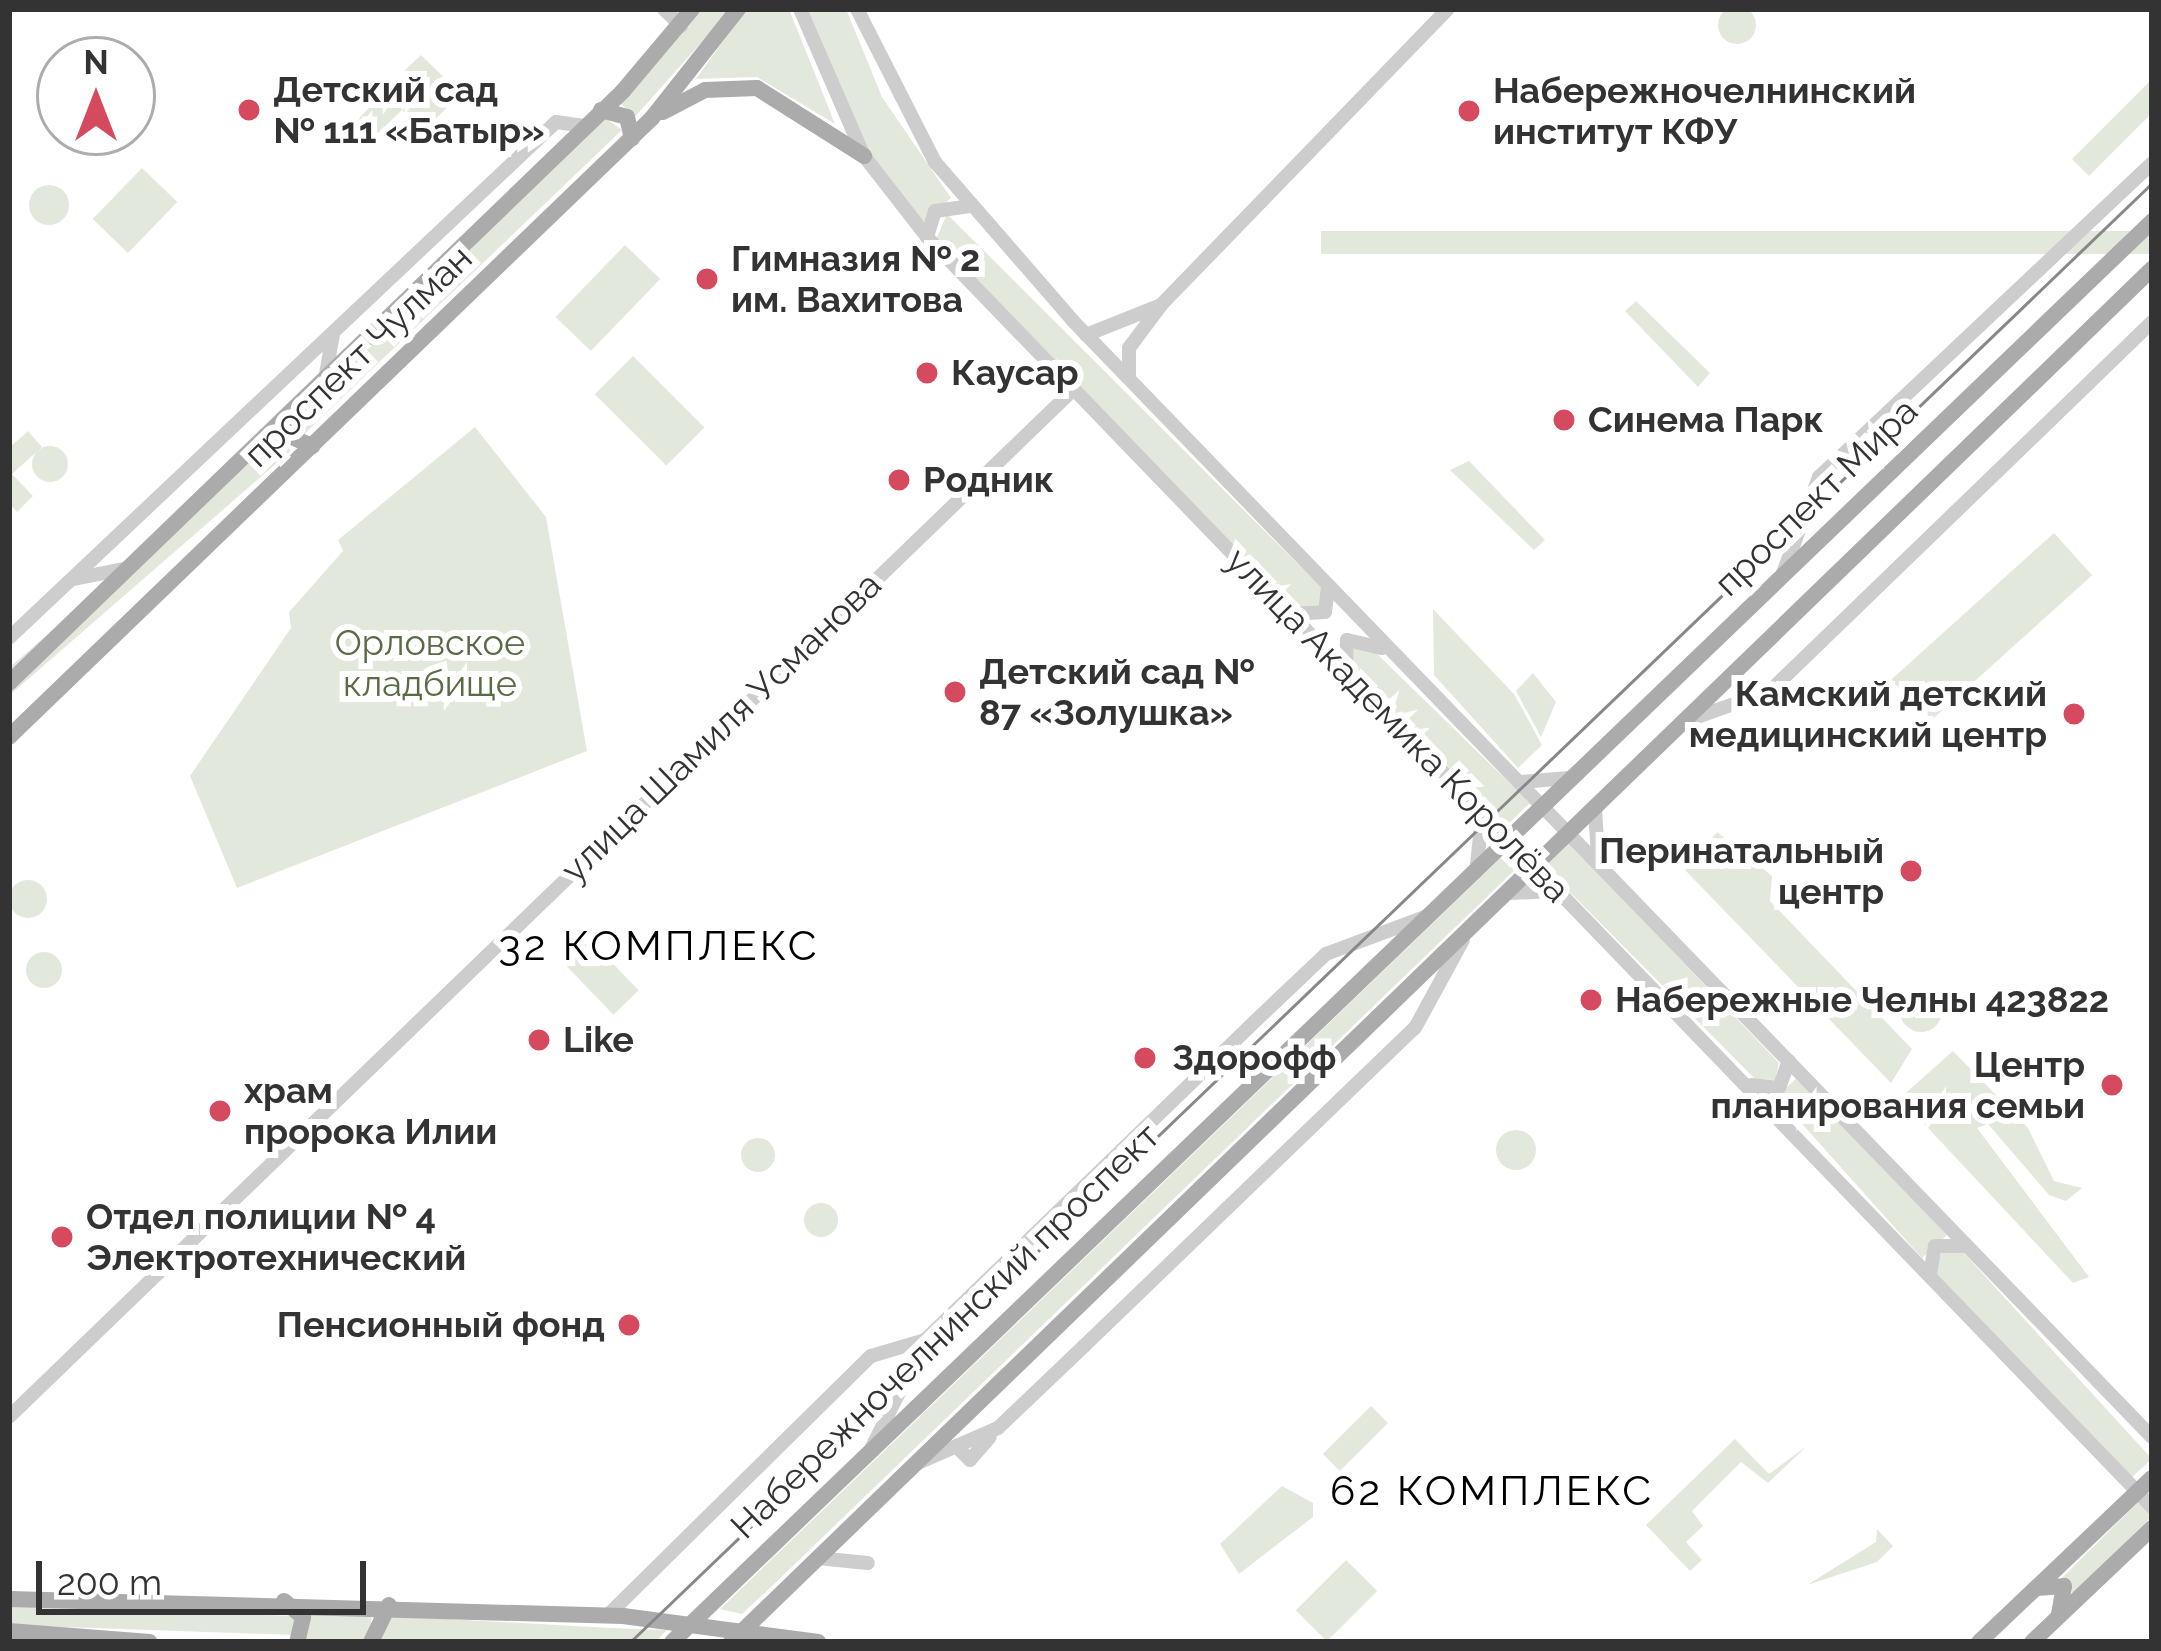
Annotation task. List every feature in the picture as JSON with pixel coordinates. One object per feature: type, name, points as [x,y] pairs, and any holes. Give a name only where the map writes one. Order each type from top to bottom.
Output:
[{"type":"main road","name":"проспект Чулман","points":[[9,683],[601,110],[692,9]]},
{"type":"main road","name":"проспект Чулман","points":[[9,737],[632,138],[738,9]]},
{"type":"main road","points":[[652,118],[705,90],[757,88],[864,157]]},
{"type":"main road","points":[[601,110],[627,117],[632,138]]},
{"type":"main road","name":"проспект Мира","points":[[1526,821],[2152,221]]},
{"type":"main road","name":"проспект Мира","points":[[1550,847],[2152,269]]},
{"type":"main road","points":[[289,414],[285,434],[312,446]]},
{"type":"main road","name":"Набережночелнинский проспект","points":[[672,1642],[1526,821]]},
{"type":"main road","name":"Набережночелнинский проспект","points":[[731,1642],[1550,847]]},
{"type":"main road","points":[[1979,1642],[2152,1478]]},
{"type":"main road","points":[[2032,1642],[2152,1528]]},
{"type":"main road","points":[[2034,1589],[2064,1586],[2059,1615]]},
{"type":"main road","points":[[778,1596],[796,1636]]},
{"type":"main road","points":[[9,1599],[282,1600],[608,1616],[747,1627],[818,1642]]},
{"type":"main road","points":[[282,1600],[303,1617],[297,1642]]},
{"type":"main road","points":[[371,1642],[388,1605]]},
{"type":"main road","points":[[9,1631],[150,1642]]},
{"type":"street","points":[[664,9],[681,26]]},
{"type":"street","name":"улица Академика Королёва","points":[[800,9],[864,157],[927,237],[2152,1507]]},
{"type":"street","name":"улица Академика Королёва","points":[[857,9],[895,96],[970,206],[1086,334],[2152,1437]]},
{"type":"street","points":[[1129,378],[1129,348],[1161,305],[1448,9]]},
{"type":"street","points":[[12,631],[73,579],[556,122],[584,126]]},
{"type":"street","points":[[1781,577],[1819,477],[2152,163]]},
{"type":"street","points":[[2125,190],[2152,183]]},
{"type":"street","points":[[927,237],[935,212],[970,206]]},
{"type":"street","points":[[1086,334],[1161,305]]},
{"type":"street","points":[[1673,726],[1770,691],[2152,322]]},
{"type":"street","points":[[326,380],[333,334]]},
{"type":"street","name":"улица Шамиля Усманова","points":[[9,1417],[1073,390]]},
{"type":"street","points":[[73,579],[128,568]]},
{"type":"street","points":[[1288,614],[1325,612],[1328,584]]},
{"type":"street","points":[[1351,677],[1341,656],[1357,636],[1401,661]]},
{"type":"street","points":[[1518,781],[1574,776]]},
{"type":"street","points":[[1598,801],[1590,827],[1600,861]]},
{"type":"street","points":[[1473,871],[1487,838],[1478,808]]},
{"type":"street","points":[[1499,897],[1535,885],[1564,895]]},
{"type":"street","points":[[870,1450],[925,1340],[1326,954],[1430,915]]},
{"type":"street","points":[[915,1463],[998,1428],[1415,1028],[1469,927]]},
{"type":"street","points":[[1747,1083],[1779,1088],[1788,1058]]},
{"type":"street","points":[[1931,1278],[1935,1246],[1969,1249]]},
{"type":"street","points":[[608,1616],[871,1356],[925,1340]]},
{"type":"street","points":[[817,1558],[868,1564]]},
{"type":"green space","points":[[1737,6],[1750,12],[1756,25],[1750,38],[1737,44],[1724,38],[1718,25],[1724,12]]},
{"type":"green space","points":[[702,9],[731,9],[634,118],[618,100]]},
{"type":"green space","points":[[746,9],[789,9],[835,124],[757,77],[696,79]]},
{"type":"green space","points":[[807,9],[846,9],[882,97],[951,198],[922,223],[868,158]]},
{"type":"green space","points":[[421,55],[461,94],[423,131],[402,110],[371,140],[354,123],[385,92],[403,110],[421,92],[403,72]]},
{"type":"green space","points":[[2152,79],[2152,113],[2089,176],[2072,159]]},
{"type":"green space","points":[[605,118],[622,130],[299,439],[291,423]]},
{"type":"green space","points":[[142,168],[177,202],[128,253],[93,219]]},
{"type":"green space","points":[[49,185],[63,191],[69,205],[63,219],[49,225],[35,219],[29,205],[35,191]]},
{"type":"green space","points":[[947,214],[1324,590],[1322,607],[1302,610],[1260,574],[937,237]]},
{"type":"green space","points":[[1321,231],[2152,231],[2152,254],[1321,254]]},
{"type":"green space","points":[[625,245],[660,279],[591,351],[556,317]]},
{"type":"green space","points":[[1636,301],[1710,373],[1698,387],[1625,311]]},
{"type":"green space","points":[[633,356],[704,427],[666,466],[595,394]]},
{"type":"green space","name":"Орловское кладбище","points":[[475,427],[546,517],[587,751],[237,888],[190,776],[291,628],[289,612],[343,551],[338,540]]},
{"type":"green space","points":[[28,431],[42,447],[12,474],[33,496],[17,512],[9,503],[9,448]]},
{"type":"green space","points":[[277,435],[291,451],[11,694],[9,668]]},
{"type":"green space","points":[[50,446],[63,451],[68,464],[63,477],[50,482],[37,477],[32,464],[37,451]]},
{"type":"green space","points":[[1469,461],[1545,540],[1534,550],[1450,470]]},
{"type":"green space","points":[[2054,533],[2092,575],[1929,722],[1891,680]]},
{"type":"green space","points":[[1433,609],[1514,694],[1542,745],[1518,768],[1434,675]]},
{"type":"green space","points":[[1354,647],[1370,647],[1530,803],[1506,826],[1352,667]]},
{"type":"green space","points":[[1533,673],[1556,702],[1541,737],[1516,691]]},
{"type":"green space","points":[[1717,832],[1772,876],[1770,901],[1912,1049],[1891,1083],[1685,870]]},
{"type":"green space","points":[[1568,842],[1779,1063],[1775,1080],[1755,1079],[1544,866]]},
{"type":"green space","points":[[1510,849],[1523,862],[770,1588],[742,1614],[720,1609]]},
{"type":"green space","points":[[28,880],[42,885],[47,899],[42,913],[28,918],[14,913],[9,899],[14,885]]},
{"type":"green space","points":[[590,940],[639,990],[613,1015],[565,964]]},
{"type":"green space","points":[[44,952],[57,957],[62,970],[57,983],[44,988],[31,983],[26,970],[31,957]]},
{"type":"green space","points":[[1921,990],[1936,996],[1942,1011],[1936,1026],[1921,1032],[1906,1026],[1900,1011],[1906,996]]},
{"type":"green space","points":[[1953,1051],[2028,1128],[2054,1181],[2082,1188],[2066,1201],[2049,1195],[1988,1124],[1977,1128],[2089,1277],[2073,1283],[1900,1098]]},
{"type":"green space","points":[[1798,1077],[1947,1235],[1922,1258],[1777,1096]]},
{"type":"green space","points":[[1516,1130],[1530,1136],[1536,1150],[1530,1164],[1516,1170],[1502,1164],[1496,1150],[1502,1136]]},
{"type":"green space","points":[[758,1138],[770,1143],[775,1155],[770,1167],[758,1172],[746,1167],[741,1155],[746,1143]]},
{"type":"green space","points":[[821,1203],[833,1208],[838,1220],[833,1232],[821,1237],[809,1232],[804,1220],[809,1208]]},
{"type":"green space","points":[[1942,1250],[1962,1251],[2152,1459],[2131,1478],[1936,1274]]},
{"type":"green space","points":[[1371,1406],[1388,1423],[1340,1471],[1323,1454]]},
{"type":"green space","points":[[1735,1439],[1769,1474],[1807,1446],[1768,1483],[1741,1462],[1692,1511],[1703,1526],[1686,1542],[1702,1560],[1690,1571],[1646,1525]]},
{"type":"green space","points":[[1282,1486],[1313,1503],[1313,1517],[1239,1574],[1220,1544]]},
{"type":"green space","points":[[2138,1502],[2152,1516],[2074,1594],[2060,1580]]},
{"type":"green space","points":[[1877,1529],[1893,1546],[1877,1562],[1807,1585],[1876,1542]]},
{"type":"green space","points":[[1346,1560],[1377,1591],[1327,1641],[1296,1610]]},
{"type":"green space","points":[[9,1606],[296,1616],[295,1635],[9,1625]]},
{"type":"green space","points":[[306,1609],[371,1609],[371,1642],[306,1642]]},
{"type":"green space","points":[[394,1616],[667,1630],[655,1642],[381,1642],[379,1624]]},
{"type":"tram line","points":[[630,1642],[2152,183]]},
{"type":"place","name":"Детский сад № 111 «Батыр»","points":[[249,110]]},
{"type":"place","name":"Набережночелнинский институт КФУ","points":[[1469,111]]},
{"type":"place","name":"Гимназия № 2 им. Вахитова","points":[[707,279]]},
{"type":"place","name":"Каусар","points":[[927,373]]},
{"type":"place","name":"Синема Парк","points":[[1564,420]]},
{"type":"place","name":"Родник","points":[[899,480]]},
{"type":"place","name":"Детский сад № 87 «Золушка»","points":[[955,692]]},
{"type":"place","name":"Камский детский медицинский центр","points":[[2074,714]]},
{"type":"place","name":"Перинатальный центр","points":[[1911,871]]},
{"type":"place","name":"Набережные Челны 423822","points":[[1591,1000]]},
{"type":"place","name":"Like","points":[[539,1040]]},
{"type":"place","name":"Здорофф","points":[[1145,1058]]},
{"type":"place","name":"Центр планирования семьи","points":[[2112,1085]]},
{"type":"place","name":"храм пророка Илии","points":[[220,1111]]},
{"type":"place","name":"Отдел полиции № 4 Электротехнический","points":[[62,1237]]},
{"type":"place","name":"Пенсионный фонд","points":[[629,1325]]},
{"type":"district","name":"32 КОМПЛЕКС","points":[[659,946]]},
{"type":"district","name":"62 КОМПЛЕКС","points":[[1492,1491]]}]
